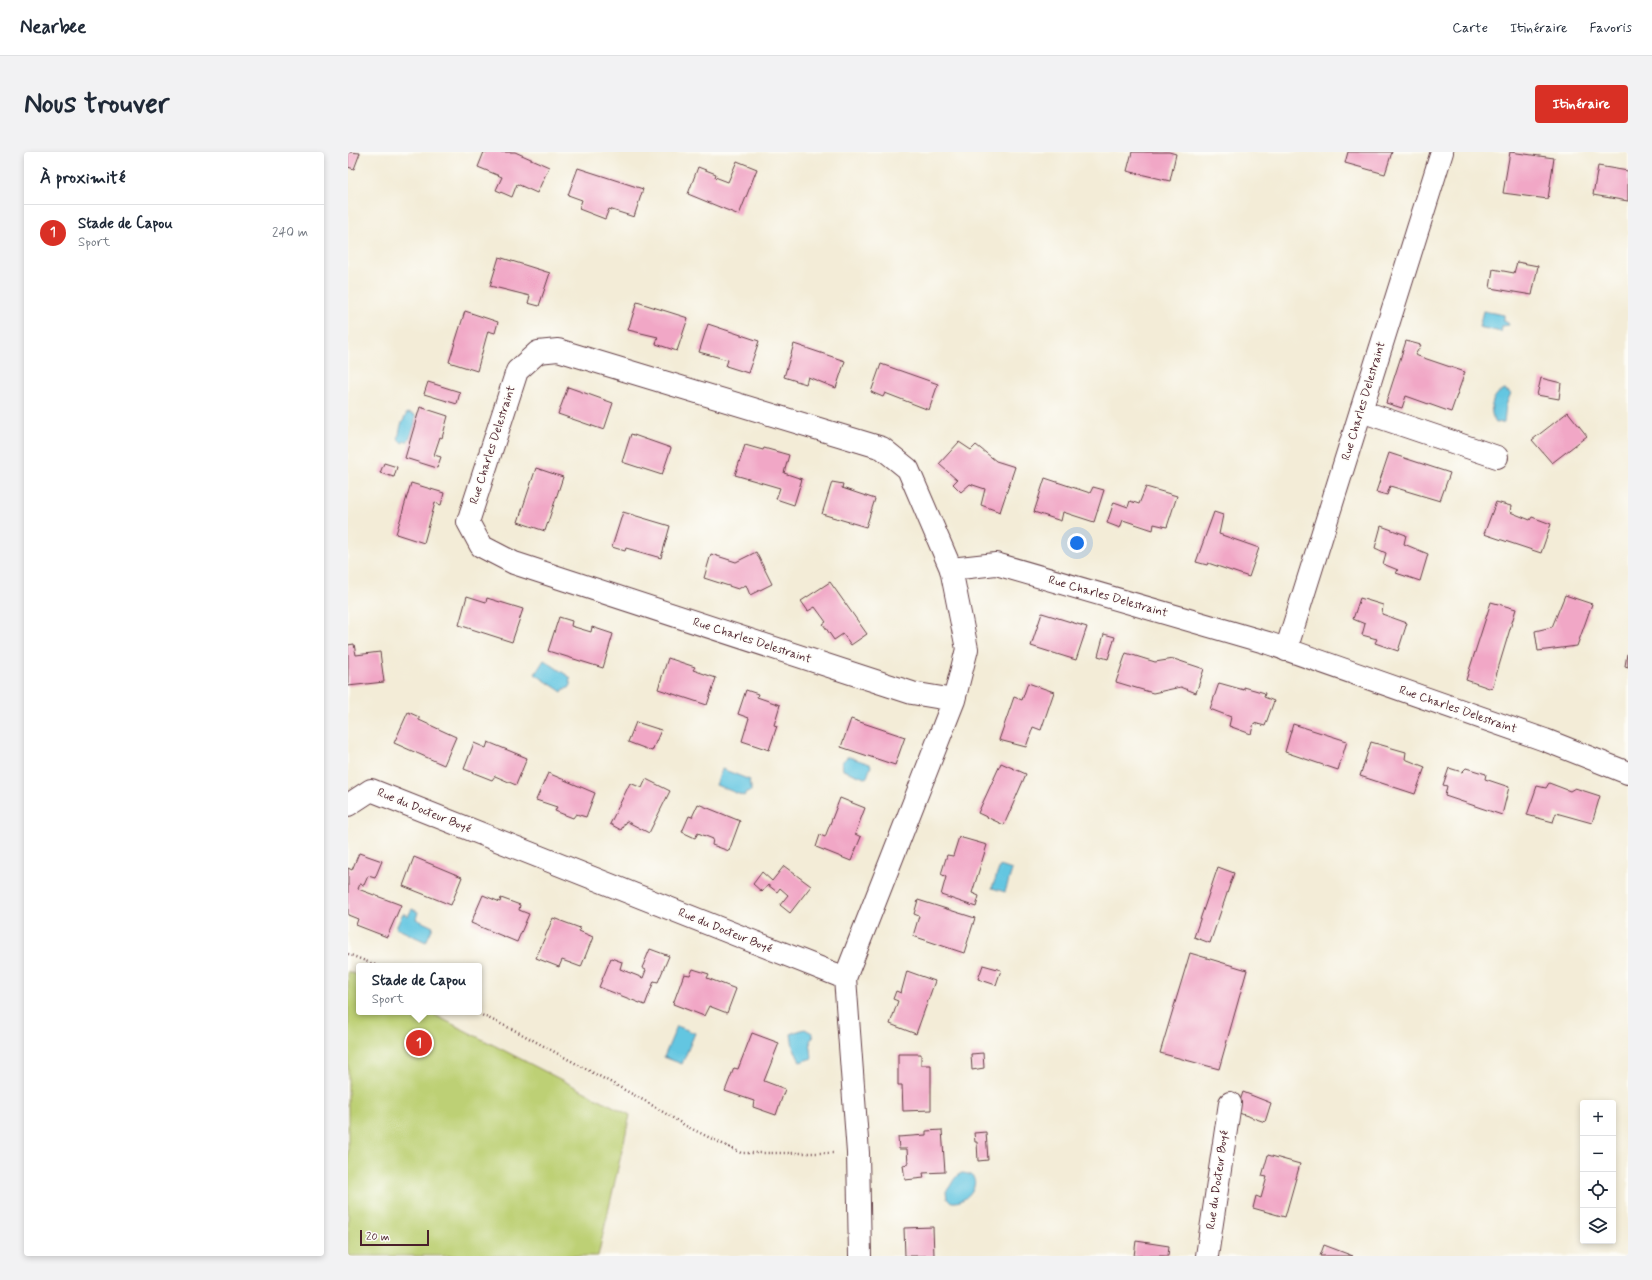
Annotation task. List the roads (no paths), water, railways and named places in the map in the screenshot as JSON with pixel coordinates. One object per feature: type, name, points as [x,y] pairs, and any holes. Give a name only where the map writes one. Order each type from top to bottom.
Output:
[{"type":"street","name":"Rue Charles Delestraint","points":[[1286,650],[1442,152]]},
{"type":"street","name":"Rue Charles Delestraint","points":[[845,978],[954,700],[967,649],[951,569],[908,469],[882,448],[558,350],[538,352],[517,371],[468,522],[481,546],[514,563],[912,693],[954,700]]},
{"type":"street","points":[[1361,410],[1497,457]]},
{"type":"street","name":"Rue Charles Delestraint","points":[[951,569],[996,564],[1286,650],[1545,740],[1628,773]]},
{"type":"street","name":"Rue du Docteur Boyé","points":[[348,805],[372,790],[845,978]]},
{"type":"street","points":[[845,978],[858,1153],[860,1256]]},
{"type":"street","name":"Rue du Docteur Boyé","points":[[1207,1256],[1230,1103]]},
{"type":"water","points":[[1483,311],[1504,315],[1504,321],[1509,325],[1502,326],[1501,332],[1479,327]]},
{"type":"water","points":[[1505,390],[1511,393],[1506,405],[1504,422],[1496,423],[1492,414],[1492,404],[1497,395]]},
{"type":"water","points":[[407,413],[415,415],[415,423],[407,442],[405,441],[402,443],[398,439],[401,425]]},
{"type":"water","points":[[544,660],[571,678],[569,680],[571,685],[569,688],[564,689],[562,692],[535,674]]},
{"type":"water","points":[[847,757],[870,764],[871,766],[867,777],[865,778],[843,770],[842,762]]},
{"type":"water","points":[[722,769],[750,780],[749,783],[751,786],[751,791],[746,792],[744,796],[716,785]]},
{"type":"water","points":[[1000,866],[1012,870],[1005,892],[992,888]]},
{"type":"water","points":[[412,909],[418,912],[416,919],[433,927],[426,942],[396,928],[403,913],[408,916]]},
{"type":"water","points":[[677,1026],[695,1033],[682,1064],[664,1057]]},
{"type":"water","points":[[805,1029],[812,1033],[813,1038],[810,1040],[812,1058],[800,1062],[793,1047],[791,1034]]},
{"type":"water","points":[[962,1173],[971,1175],[974,1180],[974,1186],[966,1197],[959,1201],[953,1202],[947,1199],[946,1191],[954,1179]]},
{"type":"place","name":"Stade de Capou","points":[[419,1043]]}]
